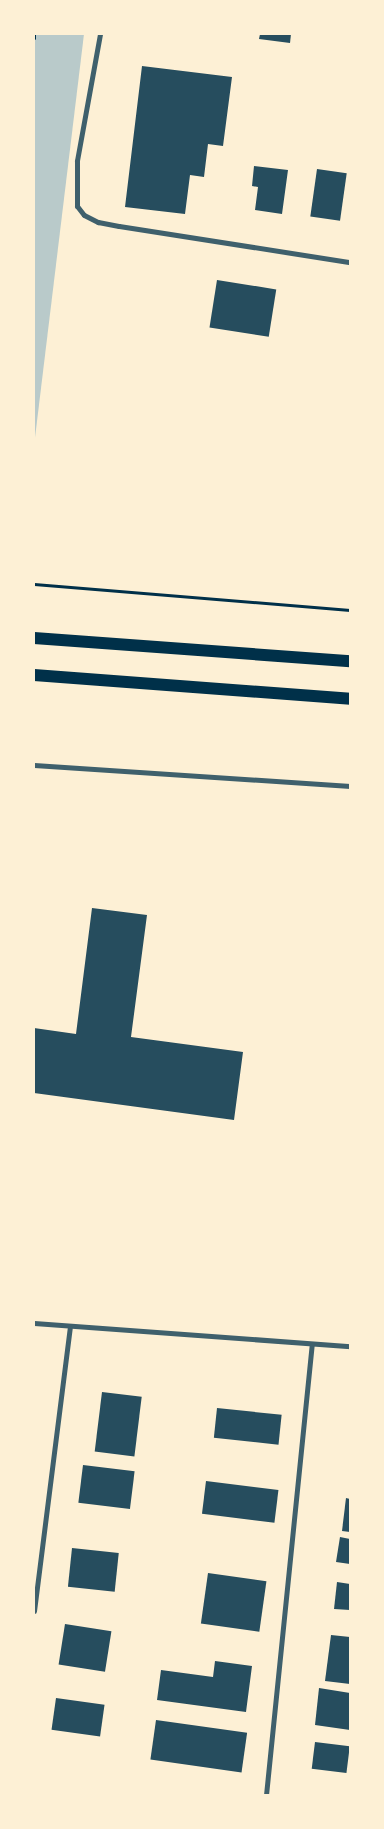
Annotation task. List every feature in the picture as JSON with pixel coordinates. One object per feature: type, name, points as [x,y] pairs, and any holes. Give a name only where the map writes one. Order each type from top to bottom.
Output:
[{"type":"main road","points":[[34,638],[350,662]]},
{"type":"main road","points":[[34,675],[350,699]]},
{"type":"street","points":[[100,34],[77,161],[77,206],[84,215],[119,226],[350,262]]},
{"type":"street","points":[[34,765],[350,786]]},
{"type":"street","points":[[34,1323],[70,1328],[350,1346]]},
{"type":"street","points":[[34,1611],[70,1328]]},
{"type":"street","points":[[266,1795],[312,1344]]},
{"type":"path","points":[[34,584],[350,610]]},
{"type":"shaded area","points":[[34,34],[84,34],[34,446]]},
{"type":"building","points":[[260,34],[291,34],[290,43],[259,39]]},
{"type":"building","points":[[142,66],[232,77],[223,146],[208,144],[204,177],[190,175],[185,214],[125,207]]},
{"type":"building","points":[[254,166],[288,170],[282,214],[255,210],[258,187],[252,186]]},
{"type":"building","points":[[317,169],[347,173],[340,221],[310,217]]},
{"type":"building","points":[[217,280],[276,289],[269,337],[209,327]]},
{"type":"building","points":[[92,908],[147,915],[131,1037],[243,1052],[234,1120],[34,1093],[34,1028],[76,1034]]},
{"type":"building","points":[[102,1392],[142,1397],[134,1456],[95,1452]]},
{"type":"building","points":[[217,1408],[282,1415],[279,1445],[214,1438]]},
{"type":"building","points":[[83,1465],[135,1471],[130,1509],[78,1503]]},
{"type":"building","points":[[206,1481],[278,1490],[274,1523],[202,1514]]},
{"type":"building","points":[[346,1498],[350,1499],[350,1532],[342,1531]]},
{"type":"building","points":[[340,1537],[350,1539],[350,1564],[336,1562]]},
{"type":"building","points":[[72,1548],[119,1553],[115,1592],[68,1587]]},
{"type":"building","points":[[208,1573],[266,1581],[259,1632],[201,1624]]},
{"type":"building","points":[[337,1582],[350,1584],[350,1610],[334,1609]]},
{"type":"building","points":[[65,1624],[111,1631],[105,1672],[59,1664]]},
{"type":"building","points":[[331,1635],[350,1637],[350,1684],[325,1681]]},
{"type":"building","points":[[215,1661],[252,1666],[246,1712],[157,1700],[161,1670],[213,1677]]},
{"type":"building","points":[[319,1688],[350,1693],[350,1730],[315,1725]]},
{"type":"building","points":[[56,1698],[105,1705],[100,1737],[52,1730]]},
{"type":"building","points":[[156,1720],[247,1733],[242,1772],[150,1760]]},
{"type":"building","points":[[315,1742],[350,1746],[346,1773],[312,1769]]}]
